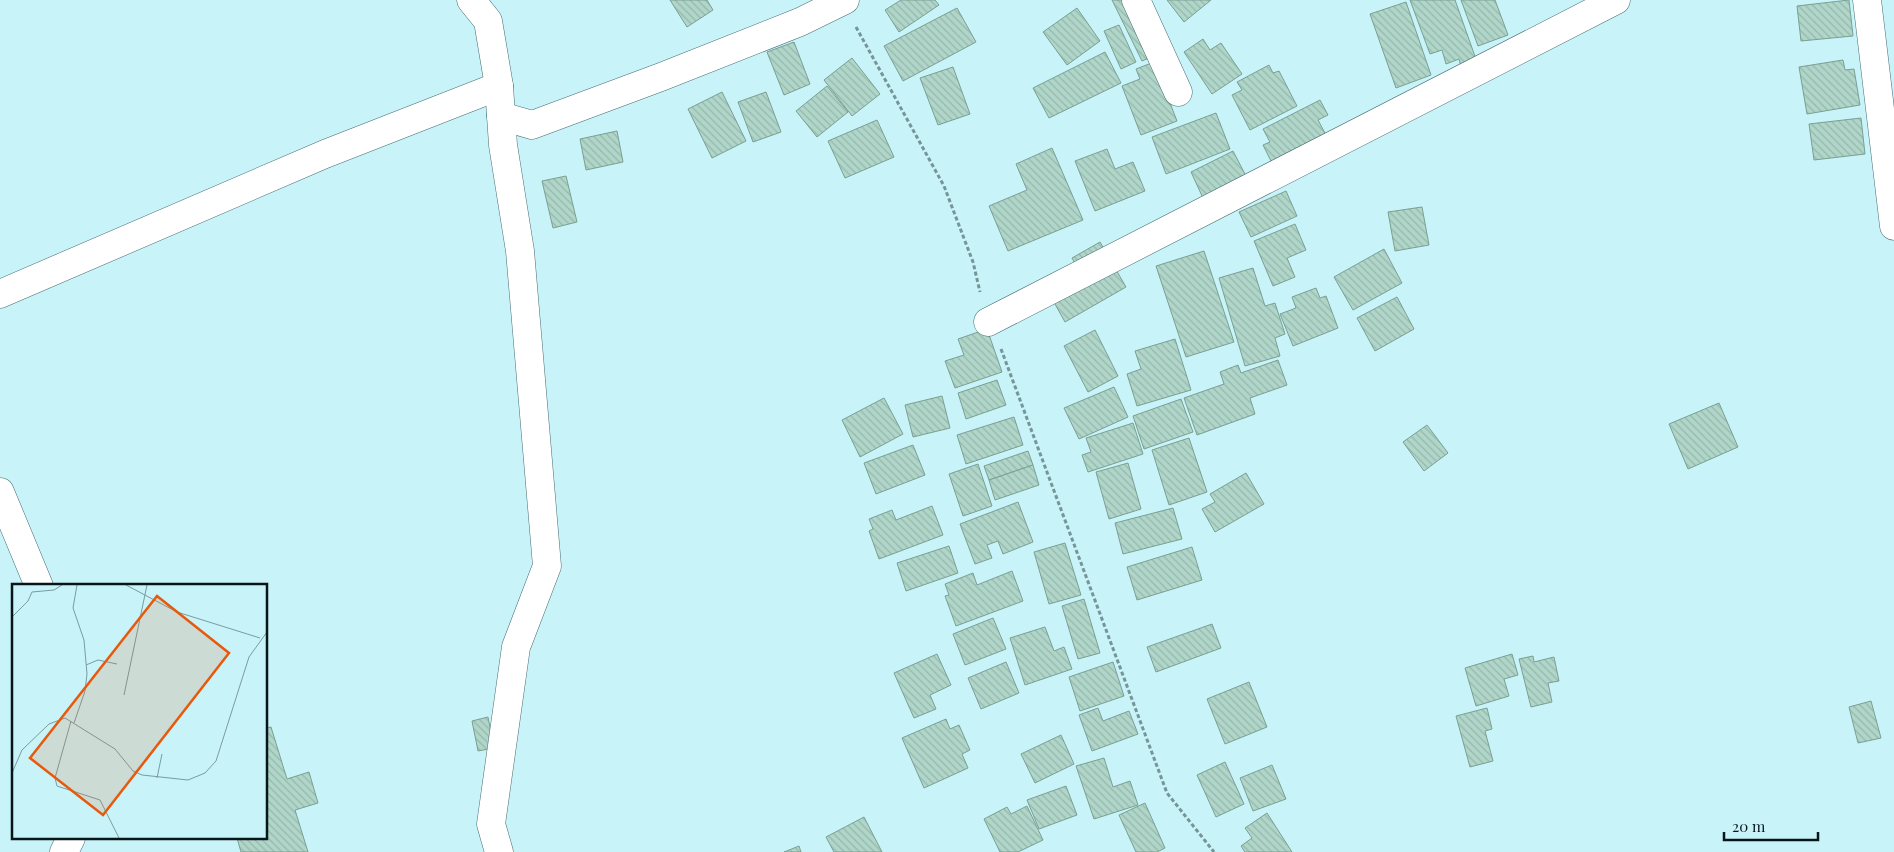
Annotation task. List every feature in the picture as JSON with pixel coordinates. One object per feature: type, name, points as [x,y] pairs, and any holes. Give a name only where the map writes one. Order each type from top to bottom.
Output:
[{"type":"street","points":[[471,0],[488,21],[499,86],[503,145],[520,251],[547,566],[516,647],[491,824],[499,852]]},
{"type":"street","points":[[1136,0],[1178,92]]},
{"type":"street","points":[[988,322],[1616,0]]},
{"type":"street","points":[[1867,0],[1894,226]]},
{"type":"street","points":[[501,116],[532,125],[800,22],[842,2]]},
{"type":"street","points":[[0,294],[325,154],[499,86]]},
{"type":"street","points":[[0,492],[38,584]]},
{"type":"street","points":[[64,852],[70,840]]},
{"type":"path","points":[[842,2],[944,186],[973,262],[988,322],[1005,358],[1167,793],[1214,852]]},
{"type":"building","points":[[670,0],[707,0],[713,10],[687,27]]},
{"type":"building","points":[[901,0],[935,0],[939,5],[899,32],[885,10]]},
{"type":"building","points":[[1112,0],[1129,0],[1156,55],[1142,61]]},
{"type":"building","points":[[1167,0],[1211,0],[1184,22]]},
{"type":"building","points":[[1410,0],[1455,0],[1477,62],[1461,67],[1459,59],[1446,64],[1442,50],[1430,54]]},
{"type":"building","points":[[1461,0],[1495,0],[1508,35],[1478,46]]},
{"type":"building","points":[[1849,0],[1853,36],[1801,41],[1797,6]]},
{"type":"building","points":[[1406,2],[1431,75],[1396,88],[1370,14]]},
{"type":"building","points":[[957,8],[976,42],[903,81],[884,46]]},
{"type":"building","points":[[1077,8],[1100,41],[1067,65],[1043,32]]},
{"type":"building","points":[[1119,25],[1136,62],[1121,69],[1104,31]]},
{"type":"building","points":[[1203,39],[1210,50],[1221,43],[1242,74],[1212,94],[1184,52]]},
{"type":"building","points":[[794,42],[810,84],[784,95],[767,52]]},
{"type":"building","points":[[1105,52],[1121,83],[1049,118],[1033,88]]},
{"type":"building","points":[[852,58],[880,94],[852,116],[824,80]]},
{"type":"building","points":[[1843,60],[1845,70],[1854,69],[1860,105],[1807,114],[1799,67]]},
{"type":"building","points":[[1154,62],[1177,121],[1141,135],[1122,86],[1140,79],[1136,69]]},
{"type":"building","points":[[1269,65],[1273,73],[1279,71],[1297,106],[1250,130],[1232,95],[1242,90],[1237,82]]},
{"type":"building","points":[[953,67],[970,114],[938,125],[920,78]]},
{"type":"building","points":[[827,86],[848,112],[817,137],[796,111]]},
{"type":"building","points":[[722,92],[746,141],[712,158],[688,109]]},
{"type":"building","points":[[766,92],[781,132],[753,142],[738,102]]},
{"type":"building","points":[[1320,100],[1328,115],[1318,120],[1334,150],[1273,165],[1263,145],[1270,142],[1263,129]]},
{"type":"building","points":[[1216,113],[1230,149],[1166,174],[1152,137]]},
{"type":"building","points":[[1861,118],[1865,154],[1814,160],[1809,124]]},
{"type":"building","points":[[877,120],[894,157],[845,178],[828,141]]},
{"type":"building","points":[[617,131],[623,162],[586,170],[580,139]]},
{"type":"building","points":[[1052,148],[1083,220],[1008,251],[989,206],[1027,190],[1016,164]]},
{"type":"building","points":[[1107,149],[1115,169],[1133,162],[1145,191],[1095,211],[1075,161]]},
{"type":"building","points":[[1233,151],[1246,176],[1203,198],[1191,172]]},
{"type":"building","points":[[566,176],[577,222],[553,228],[542,181]]},
{"type":"building","points":[[1286,191],[1297,216],[1251,237],[1239,212]]},
{"type":"building","points":[[1422,207],[1429,245],[1395,251],[1388,212]]},
{"type":"building","points":[[1295,224],[1306,250],[1287,258],[1295,277],[1273,286],[1254,241]]},
{"type":"building","points":[[1100,242],[1126,287],[1065,322],[1046,288],[1078,269],[1072,258]]},
{"type":"building","points":[[1384,249],[1402,283],[1353,310],[1334,277]]},
{"type":"building","points":[[1204,251],[1234,342],[1186,357],[1156,266]]},
{"type":"building","points":[[1253,268],[1265,306],[1275,303],[1285,334],[1275,338],[1280,356],[1245,366],[1219,278]]},
{"type":"building","points":[[1316,288],[1320,298],[1326,296],[1338,328],[1293,346],[1280,314],[1296,308],[1292,297]]},
{"type":"building","points":[[1397,297],[1414,329],[1375,351],[1357,318]]},
{"type":"building","points":[[987,329],[1002,372],[955,388],[945,361],[964,355],[958,339]]},
{"type":"building","points":[[1095,330],[1118,376],[1088,392],[1064,346]]},
{"type":"building","points":[[1175,339],[1191,390],[1137,406],[1127,374],[1141,369],[1135,351]]},
{"type":"building","points":[[1278,360],[1287,385],[1250,398],[1255,414],[1197,435],[1184,398],[1224,384],[1220,372],[1238,365],[1241,373]]},
{"type":"building","points":[[997,380],[1006,405],[966,419],[958,393]]},
{"type":"building","points":[[1114,387],[1128,417],[1079,439],[1064,408]]},
{"type":"building","points":[[942,396],[950,428],[913,437],[905,405]]},
{"type":"building","points":[[884,398],[903,434],[860,457],[842,420]]},
{"type":"building","points":[[1181,399],[1193,432],[1144,449],[1133,416]]},
{"type":"building","points":[[1719,403],[1738,447],[1688,469],[1669,424]]},
{"type":"building","points":[[1014,417],[1023,445],[966,464],[957,435]]},
{"type":"building","points":[[1133,423],[1143,454],[1088,472],[1082,455],[1091,452],[1086,438]]},
{"type":"building","points":[[1427,425],[1448,453],[1424,471],[1403,442]]},
{"type":"building","points":[[1189,438],[1207,492],[1169,505],[1152,450]]},
{"type":"building","points":[[913,445],[925,475],[876,494],[864,463]]},
{"type":"building","points":[[1028,451],[1033,465],[989,480],[984,466]]},
{"type":"building","points":[[1128,463],[1141,509],[1109,519],[1096,472]]},
{"type":"building","points":[[978,464],[992,506],[963,516],[949,474]]},
{"type":"building","points":[[1033,465],[1039,485],[995,500],[989,480]]},
{"type":"building","points":[[1246,473],[1264,504],[1215,532],[1202,509],[1215,502],[1210,494]]},
{"type":"building","points":[[1018,502],[1033,542],[1003,554],[998,541],[987,545],[992,558],[975,564],[960,524]]},
{"type":"building","points":[[932,506],[943,535],[879,559],[869,531],[873,529],[869,519],[892,510],[896,520]]},
{"type":"building","points":[[1173,508],[1182,539],[1123,554],[1115,523]]},
{"type":"building","points":[[1065,543],[1081,595],[1049,604],[1034,552]]},
{"type":"building","points":[[949,546],[958,573],[906,591],[897,563]]},
{"type":"building","points":[[1192,547],[1202,580],[1137,600],[1127,567]]},
{"type":"building","points":[[1012,571],[1023,601],[956,626],[945,596],[949,595],[945,584],[973,573],[977,585]]},
{"type":"building","points":[[1084,599],[1100,653],[1078,659],[1062,606]]},
{"type":"building","points":[[993,618],[1006,649],[965,665],[953,634]]},
{"type":"building","points":[[1212,624],[1221,648],[1156,672],[1147,647]]},
{"type":"building","points":[[1045,627],[1054,651],[1064,647],[1072,669],[1025,685],[1010,638]]},
{"type":"building","points":[[937,654],[951,685],[930,695],[936,709],[914,718],[894,673]]},
{"type":"building","points":[[1512,654],[1518,675],[1504,679],[1509,696],[1476,706],[1465,668]]},
{"type":"building","points":[[1533,656],[1534,662],[1554,657],[1559,681],[1548,683],[1552,702],[1531,707],[1519,659]]},
{"type":"building","points":[[1006,662],[1019,693],[981,709],[968,678]]},
{"type":"building","points":[[1113,662],[1124,696],[1080,711],[1069,677]]},
{"type":"building","points":[[1249,682],[1267,727],[1225,744],[1207,699]]},
{"type":"building","points":[[1871,701],[1881,738],[1858,743],[1849,707]]},
{"type":"building","points":[[1098,708],[1103,721],[1129,711],[1138,734],[1092,751],[1079,715]]},
{"type":"building","points":[[1487,708],[1492,729],[1485,731],[1493,761],[1470,767],[1456,716]]},
{"type":"building","points":[[488,717],[494,748],[478,751],[472,721]]},
{"type":"building","points":[[946,719],[950,729],[959,725],[970,750],[962,754],[968,768],[924,788],[902,738]]},
{"type":"building","points":[[271,727],[287,779],[309,772],[318,803],[295,810],[308,852],[241,852],[238,840],[268,840],[268,728]]},
{"type":"building","points":[[1061,735],[1074,764],[1035,783],[1021,754]]},
{"type":"building","points":[[1104,758],[1113,787],[1130,781],[1138,805],[1094,819],[1076,766]]},
{"type":"building","points":[[1225,762],[1244,804],[1216,817],[1197,775]]},
{"type":"building","points":[[1272,765],[1286,799],[1253,811],[1240,778]]},
{"type":"building","points":[[1066,786],[1077,815],[1039,829],[1027,800]]},
{"type":"building","points":[[1145,803],[1165,848],[1157,852],[1136,852],[1119,815]]},
{"type":"building","points":[[1027,806],[1043,840],[1018,852],[1000,852],[984,819],[1007,807],[1011,814]]},
{"type":"building","points":[[1267,813],[1292,852],[1245,852],[1241,846],[1252,838],[1245,828]]},
{"type":"building","points":[[864,817],[882,852],[834,852],[826,837]]},
{"type":"building","points":[[799,846],[801,852],[784,852]]}]
